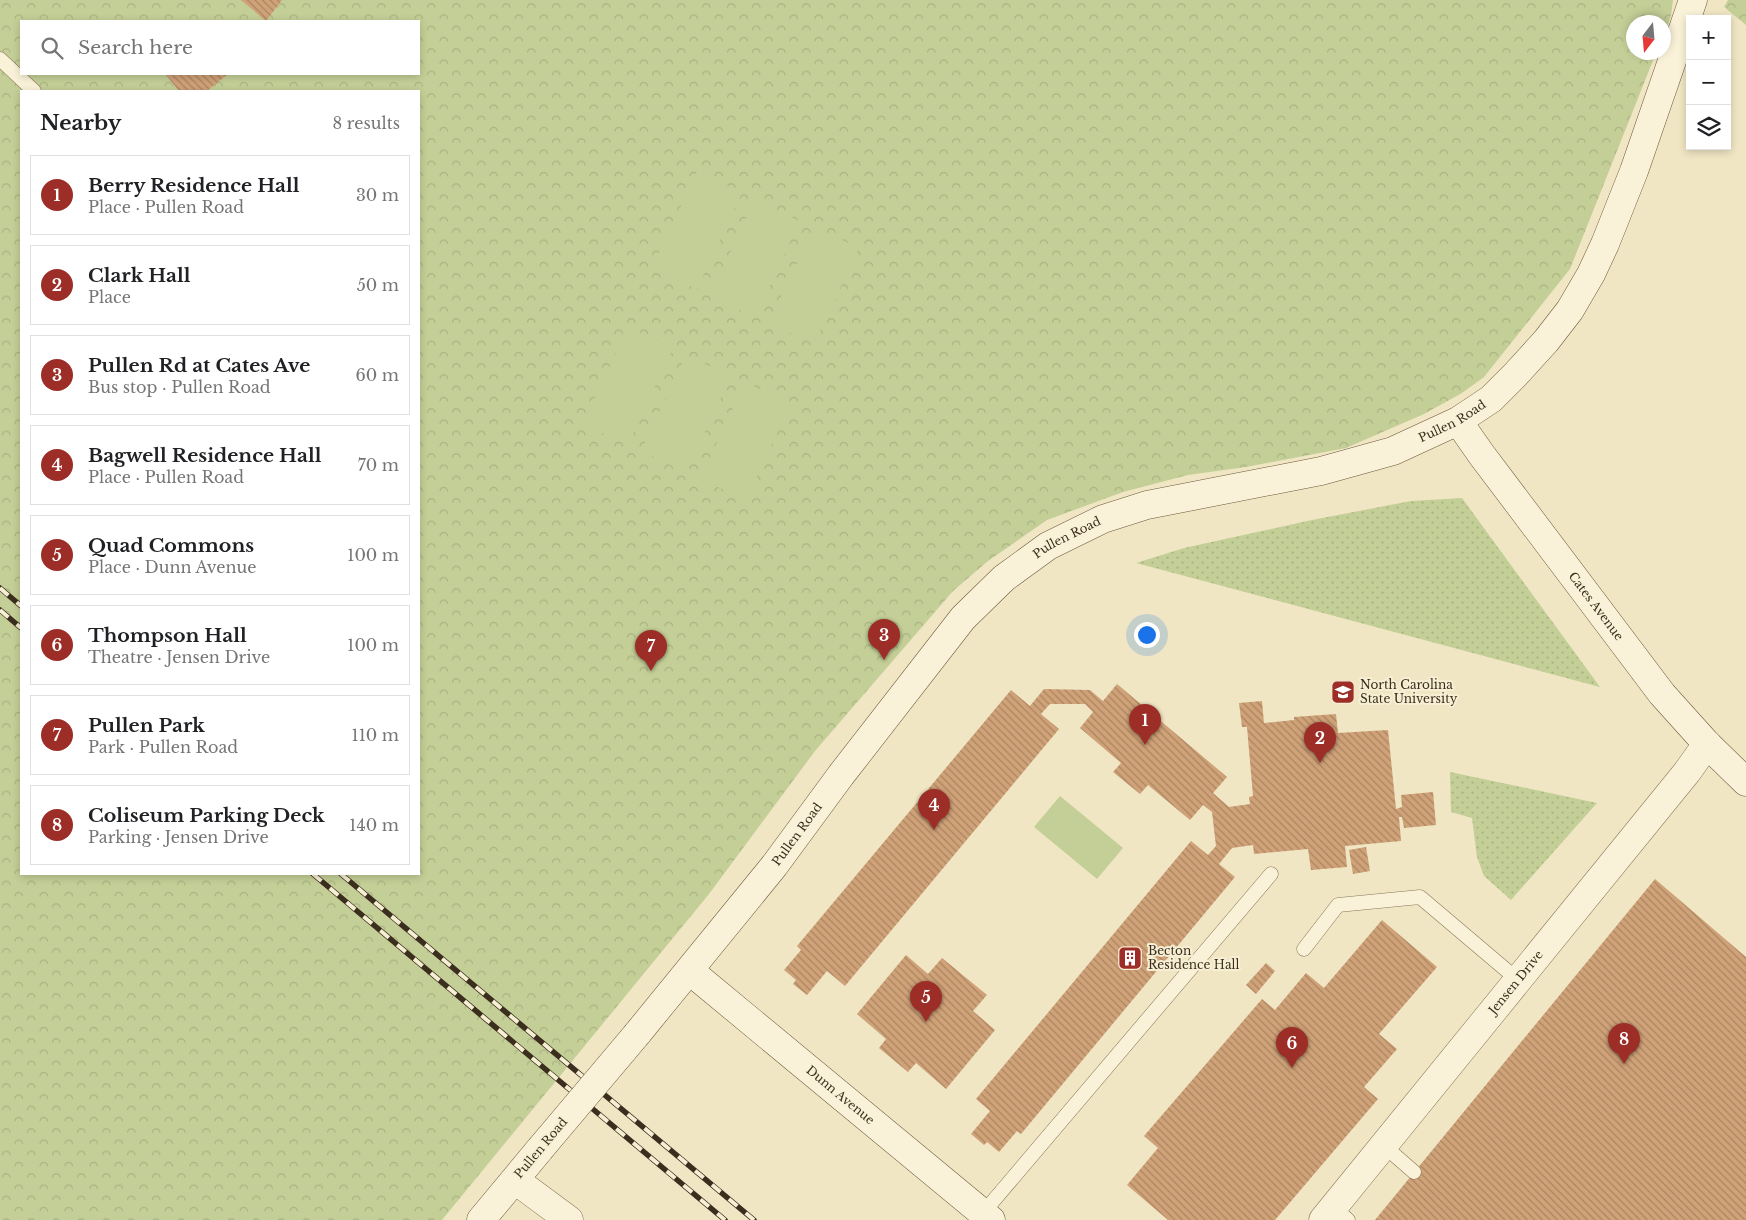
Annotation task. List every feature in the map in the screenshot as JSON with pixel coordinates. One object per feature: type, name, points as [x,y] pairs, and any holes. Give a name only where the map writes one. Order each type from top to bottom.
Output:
[{"type":"main road","name":"Pullen Road","points":[[481,1220],[690,971],[774,866],[841,775],[963,618],[1004,578],[1048,546],[1103,519],[1147,505],[1320,471],[1393,451],[1458,421],[1491,398],[1540,348],[1570,310],[1591,274],[1634,171],[1693,0]]},
{"type":"main road","name":"Cates Avenue","points":[[1458,421],[1662,694],[1707,744],[1746,782]]},
{"type":"main road","name":"Jensen Drive","points":[[1334,1216],[1383,1145],[1687,772],[1707,744]]},
{"type":"main road","name":"Dunn Avenue","points":[[690,971],[987,1216]]},
{"type":"main road","points":[[515,1180],[569,1220]]},
{"type":"lane","points":[[0,59],[33,90]]},
{"type":"lane","points":[[987,1216],[1271,874]]},
{"type":"lane","points":[[1304,949],[1338,905],[1420,897],[1518,980]]},
{"type":"lane","points":[[1383,1145],[1414,1172]]},
{"type":"green space","points":[[0,0],[1673,0],[1671,16],[1626,15],[1626,60],[1653,60],[1570,269],[1484,377],[1462,393],[1424,414],[1346,448],[1246,467],[1188,475],[1123,492],[1047,520],[988,561],[953,591],[815,751],[709,894],[442,1220],[0,1220]]},
{"type":"green space","points":[[1728,0],[1746,0],[1746,25],[1724,7]]},
{"type":"green space","points":[[697,172],[742,193],[697,289],[652,268]]},
{"type":"green space","points":[[755,199],[800,221],[755,317],[710,295]]},
{"type":"green space","points":[[814,227],[859,248],[814,344],[769,323]]},
{"type":"green space","points":[[628,327],[673,348],[628,445],[583,424]]},
{"type":"green space","points":[[686,355],[731,376],[686,472],[641,451]]},
{"type":"green space","points":[[745,382],[791,404],[746,500],[700,479]]},
{"type":"green space","points":[[1462,498],[1600,687],[1136,563],[1184,548],[1312,520],[1411,501]]},
{"type":"green space","points":[[1450,772],[1597,803],[1511,900],[1484,876],[1477,857],[1472,818],[1451,812]]},
{"type":"green space","points":[[1060,796],[1123,848],[1097,879],[1034,827]]},
{"type":"building","points":[[241,0],[282,0],[265,20]]},
{"type":"building","points":[[166,75],[227,75],[208,90],[178,90]]},
{"type":"building","points":[[1117,684],[1227,777],[1213,793],[1229,807],[1250,804],[1249,797],[1253,796],[1247,727],[1242,727],[1239,703],[1262,701],[1264,723],[1294,720],[1294,717],[1336,714],[1338,733],[1388,730],[1396,809],[1402,807],[1401,795],[1433,792],[1436,825],[1404,828],[1402,817],[1399,817],[1401,841],[1345,846],[1347,867],[1311,870],[1308,849],[1254,854],[1253,845],[1232,848],[1219,864],[1235,877],[1021,1134],[1017,1131],[999,1152],[987,1142],[984,1145],[971,1134],[990,1111],[976,1099],[1191,841],[1208,855],[1216,846],[1212,812],[1203,805],[1190,820],[1148,785],[1140,794],[1113,772],[1121,763],[1080,728],[1093,712],[1085,704],[1050,704],[1041,714],[1059,729],[845,986],[827,971],[807,995],[793,984],[796,980],[784,970],[801,950],[797,946],[1011,690],[1030,706],[1044,689],[1090,690],[1103,701]]},
{"type":"building","points":[[1366,847],[1370,871],[1353,874],[1349,850]]},
{"type":"building","points":[[1655,879],[1746,957],[1746,1220],[1375,1220]]},
{"type":"building","points":[[1382,920],[1437,967],[1379,1034],[1397,1049],[1364,1087],[1378,1099],[1275,1220],[1168,1220],[1127,1185],[1158,1148],[1144,1136],[1262,999],[1275,1010],[1306,973],[1324,988]]},
{"type":"building","points":[[906,955],[928,974],[942,958],[987,995],[973,1011],[995,1030],[946,1089],[916,1063],[908,1072],[879,1048],[886,1039],[857,1014]]},
{"type":"building","points":[[1266,963],[1275,971],[1256,994],[1246,985]]},
{"type":"railway","points":[[0,588],[20,605]]},
{"type":"railway","points":[[0,610],[20,627]]},
{"type":"railway","points":[[314,875],[725,1220]]},
{"type":"railway","points":[[342,875],[754,1220]]},
{"type":"place","name":"Pullen Rd at Cates Ave","points":[[884,660]]},
{"type":"place","name":"Pullen Park","points":[[651,671]]},
{"type":"place","name":"North Carolina State University","points":[[1343,692]]},
{"type":"place","name":"Berry Residence Hall","points":[[1145,745]]},
{"type":"place","name":"Clark Hall","points":[[1320,763]]},
{"type":"place","name":"Bagwell Residence Hall","points":[[934,830]]},
{"type":"place","name":"Becton Residence Hall","points":[[1130,958]]},
{"type":"place","name":"Quad Commons","points":[[926,1022]]},
{"type":"place","name":"Coliseum Parking Deck","points":[[1624,1064]]},
{"type":"place","name":"Thompson Hall","points":[[1292,1068]]}]
